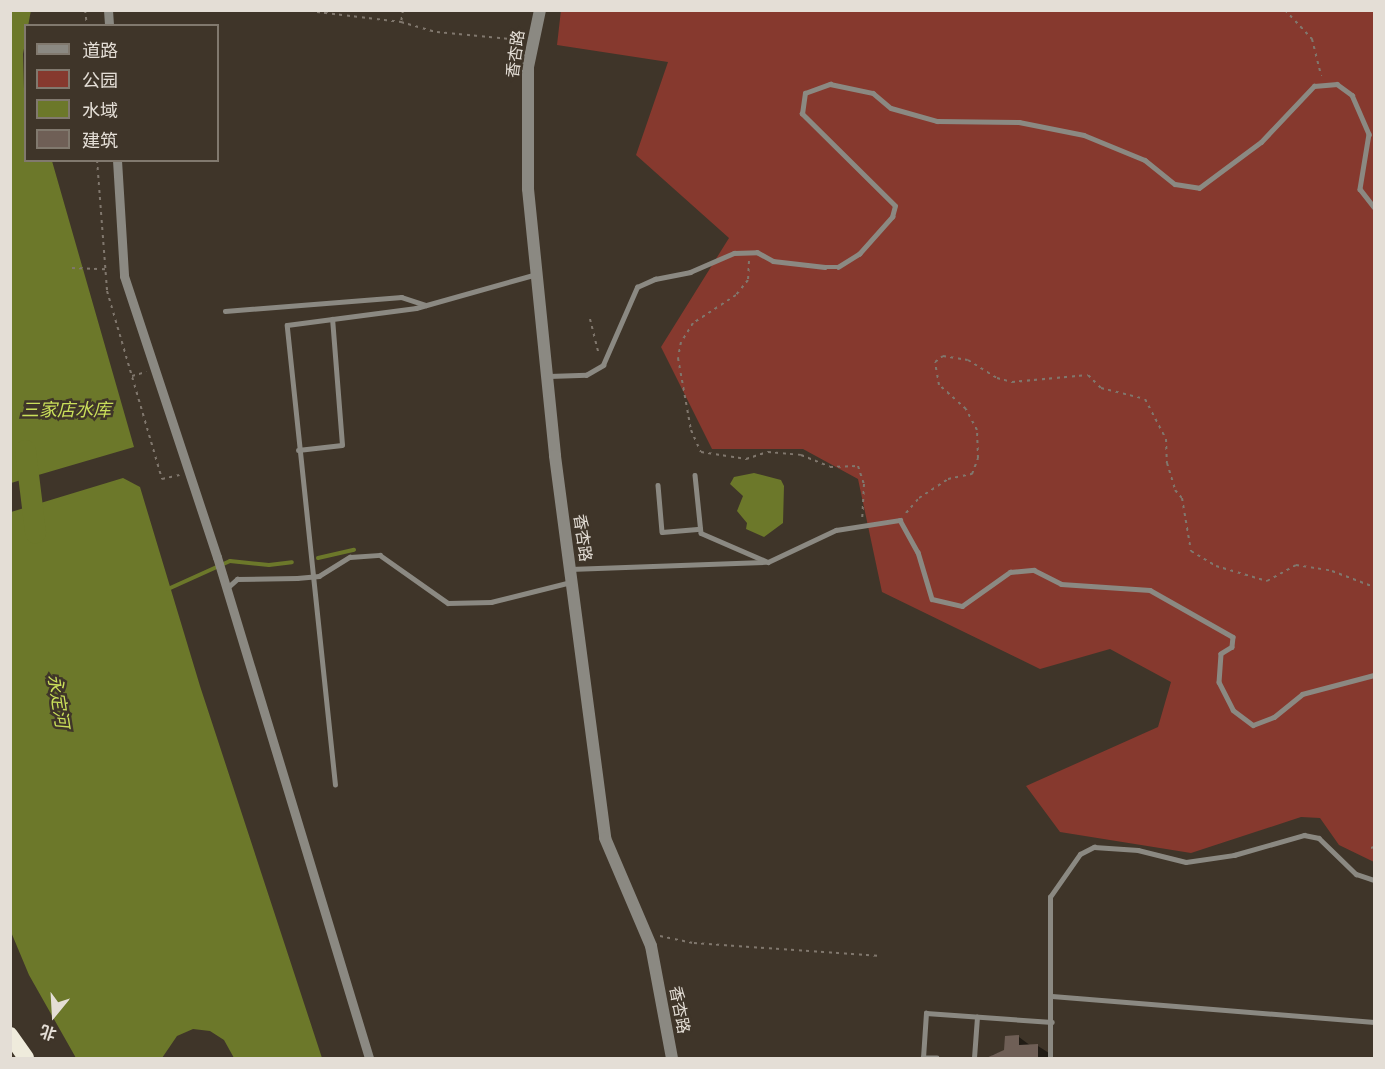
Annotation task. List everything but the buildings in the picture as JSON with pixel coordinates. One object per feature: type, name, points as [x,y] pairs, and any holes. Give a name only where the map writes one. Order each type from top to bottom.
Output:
[{"type":"highway","points":[[10,1035],[27,1059]]},
{"type":"street","name":"香杏路","points":[[540,10],[528,67],[528,189],[571,582],[605,838],[645,933],[672,1059]]},
{"type":"street","points":[[117,162],[124,276],[217,557],[369,1059]]},
{"type":"lane","points":[[547,376],[586,375],[603,365],[637,287],[690,272],[734,253],[749,252],[773,261],[838,267],[859,254],[892,217],[895,206],[887,195],[802,114],[805,93],[815,87],[830,84],[873,93],[891,108],[937,121],[1019,122],[1084,135],[1145,159],[1174,184],[1199,188],[1261,142],[1292,106],[1314,86],[1336,84],[1352,95],[1369,134],[1360,189],[1374,207]]},
{"type":"lane","points":[[335,785],[298,450],[287,325],[426,305],[537,274]]},
{"type":"lane","points":[[225,311],[401,297],[426,305]]},
{"type":"lane","points":[[298,450],[342,445],[332,319]]},
{"type":"lane","points":[[695,474],[700,533],[768,562]]},
{"type":"lane","points":[[658,485],[662,532],[700,530]]},
{"type":"lane","points":[[570,568],[768,562],[836,530],[900,520],[918,552],[932,599],[962,606],[1010,572],[1034,570],[1061,584],[1150,590],[1216,626],[1233,637],[1232,647],[1221,654],[1219,682],[1233,710],[1253,725],[1274,717],[1302,694],[1374,675]]},
{"type":"lane","points":[[226,589],[237,579],[319,576],[350,557],[380,555],[448,603],[491,602],[571,582]]},
{"type":"lane","points":[[1050,1059],[1052,996],[1050,897],[1080,854],[1094,847],[1138,850],[1186,862],[1234,855],[1304,835],[1319,838],[1356,874],[1374,880]]},
{"type":"lane","points":[[1052,996],[1374,1022]]},
{"type":"lane","points":[[937,1059],[923,1058],[926,1013],[1052,1022]]},
{"type":"lane","points":[[974,1059],[977,1017]]},
{"type":"path","points":[[401,22],[403,10]]},
{"type":"path","points":[[1285,10],[1312,39],[1321,84]]},
{"type":"path","points":[[317,12],[401,22],[436,32],[534,42]]},
{"type":"path","points":[[97,162],[107,291],[162,479],[189,473]]},
{"type":"path","points":[[749,252],[748,280],[736,295],[693,323],[681,342],[678,358],[691,430],[701,452],[746,459],[768,452],[801,455],[830,467],[858,466],[864,484],[862,526]]},
{"type":"path","points":[[72,268],[105,269]]},
{"type":"path","points":[[590,319],[603,365]]},
{"type":"path","points":[[900,520],[919,498],[948,479],[972,474],[978,458],[977,430],[966,409],[939,385],[934,370],[935,362],[943,356],[968,360],[997,378],[1012,382],[1088,375],[1101,388],[1145,399],[1166,438],[1167,463],[1186,520],[1191,551],[1216,566],[1267,581],[1296,565],[1332,572],[1374,587]]},
{"type":"path","points":[[132,376],[155,370]]},
{"type":"path","points":[[645,933],[694,943],[878,956]]},
{"type":"green space","points":[[561,10],[1374,11],[1374,862],[1339,845],[1320,818],[1301,817],[1191,853],[1060,832],[1026,786],[1158,727],[1171,682],[1110,649],[1040,669],[882,592],[858,479],[803,449],[712,449],[661,347],[729,238],[636,155],[668,62],[557,45]]},
{"type":"water","name":"三家店水库","points":[[31,10],[28,24],[24,24],[24,162],[52,162],[134,447],[11,483],[10,11]]},
{"type":"water","points":[[754,473],[781,480],[784,486],[783,523],[764,537],[746,529],[747,523],[737,511],[743,496],[730,484],[734,477]]},
{"type":"water","points":[[123,478],[140,487],[200,686],[322,1058],[234,1058],[224,1040],[210,1031],[193,1029],[177,1036],[162,1058],[76,1058],[29,975],[11,932],[11,512]]},
{"type":"waterway","name":"永定河","points":[[25,450],[35,532]]},
{"type":"waterway","points":[[318,558],[354,550]]},
{"type":"waterway","points":[[168,589],[230,561],[269,565],[292,562]]}]
